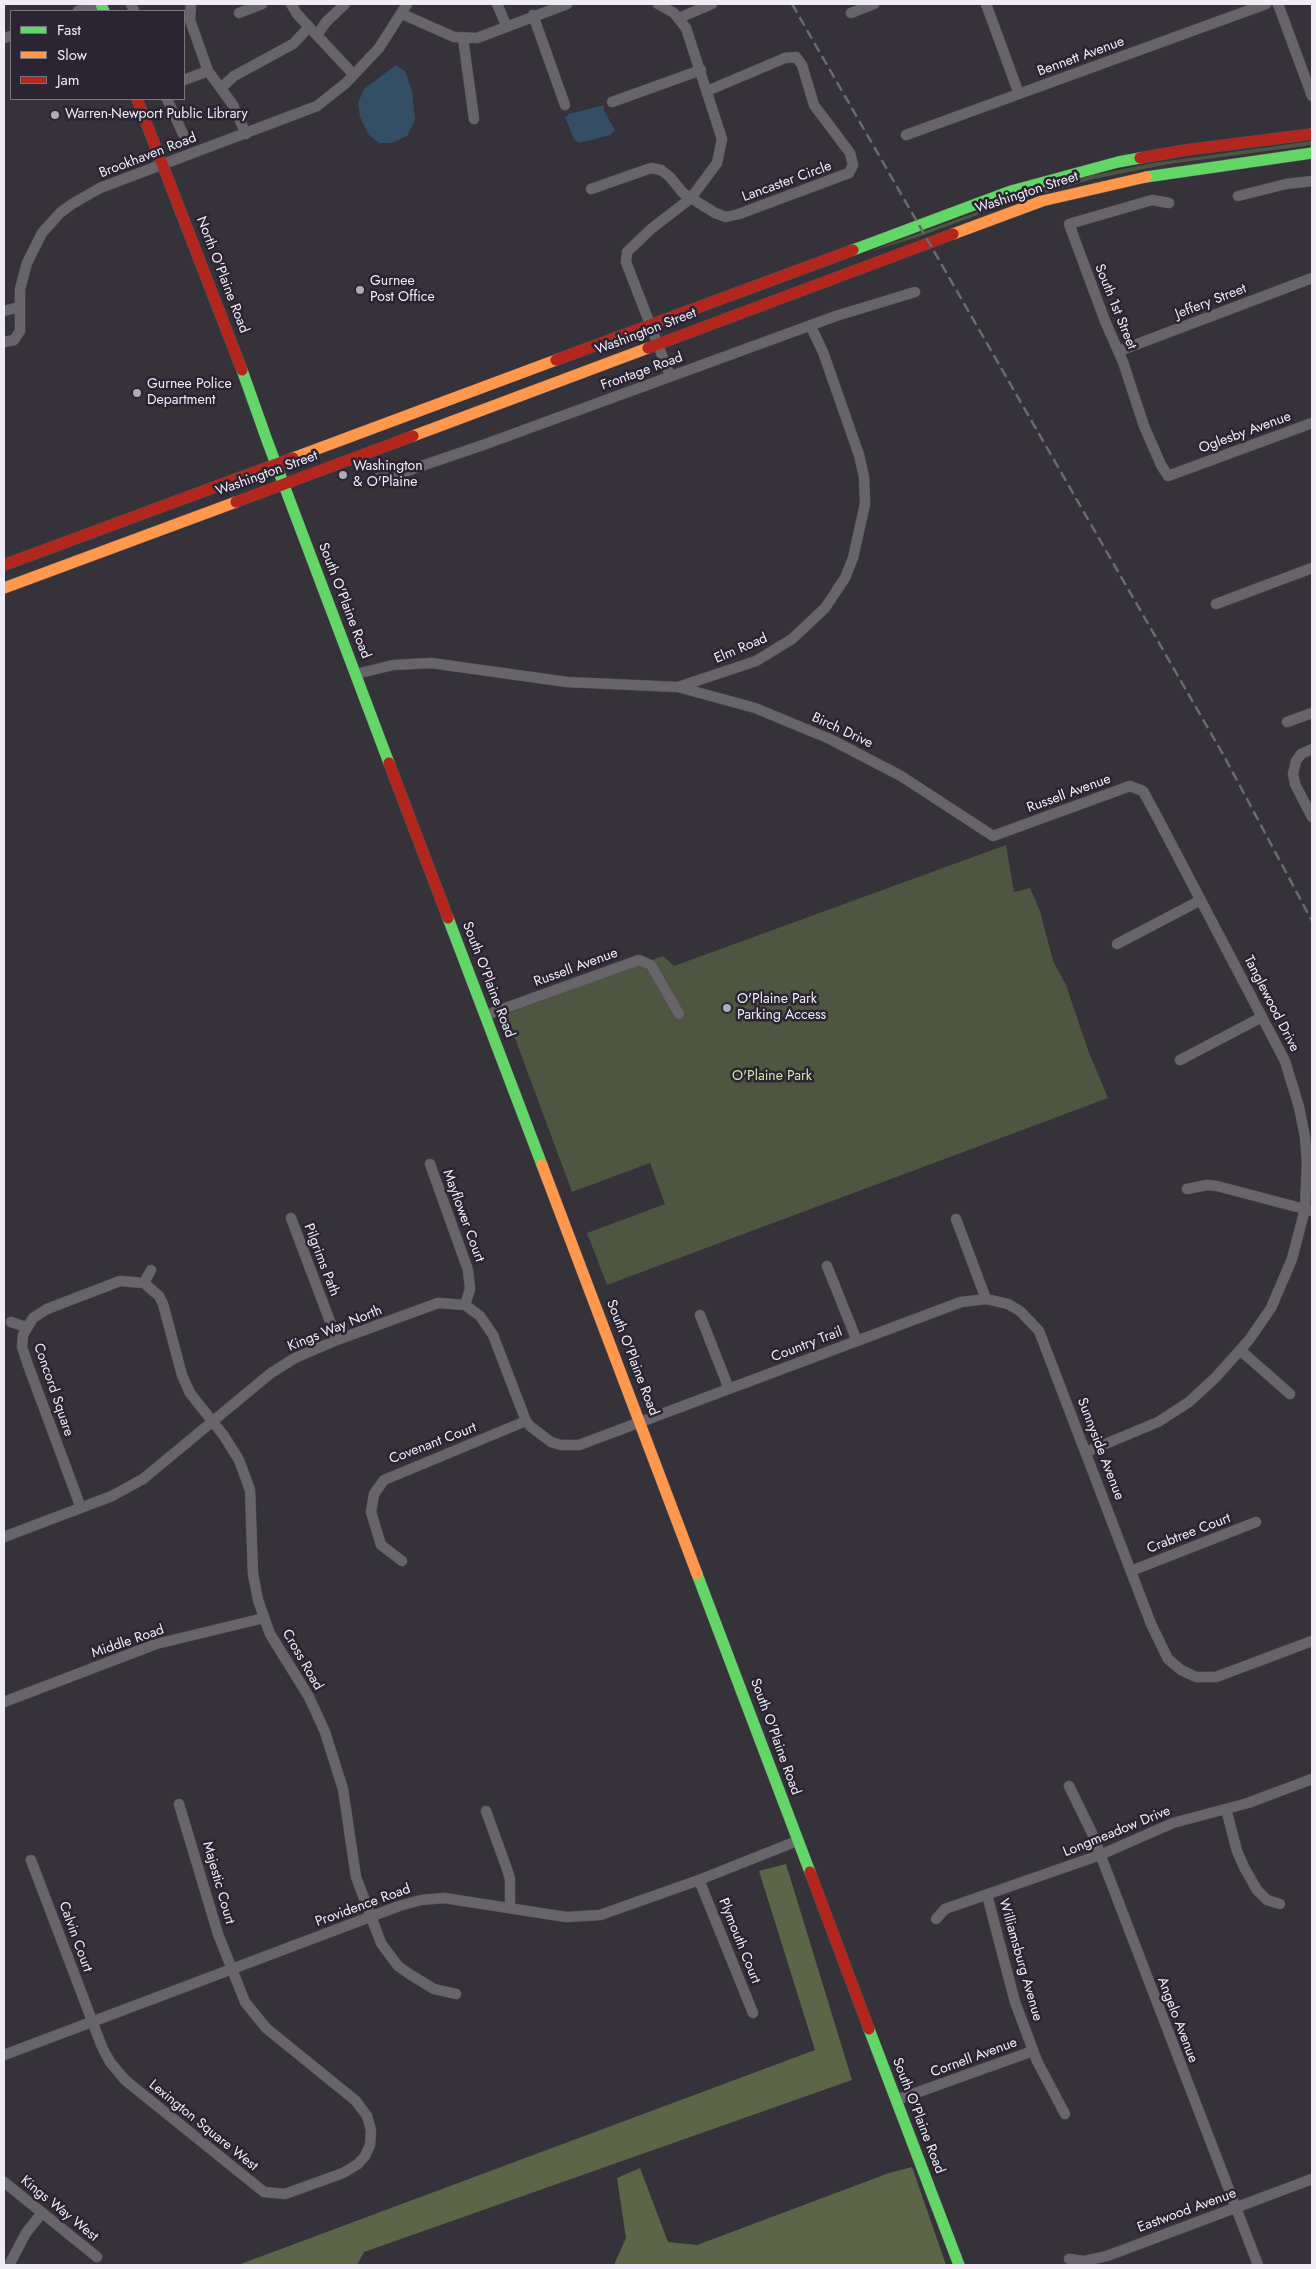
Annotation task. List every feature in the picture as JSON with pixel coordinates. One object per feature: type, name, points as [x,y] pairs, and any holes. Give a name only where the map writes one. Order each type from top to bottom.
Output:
[{"type":"main road","name":"North O'Plaine Road","points":[[137,100],[164,164],[276,463]]},
{"type":"main road","name":"Washington Street","points":[[4,565],[1002,194],[1060,176],[1139,158],[1312,134]]},
{"type":"main road","name":"Washington Street","points":[[4,588],[1004,214],[1063,195],[1174,171],[1312,153]]},
{"type":"main road","name":"South O'Plaine Road","points":[[276,463],[959,2265]]},
{"type":"street","points":[[81,10],[100,4]]},
{"type":"street","points":[[191,4],[190,20],[208,71],[233,105],[246,134]]},
{"type":"street","points":[[239,13],[262,4]]},
{"type":"street","points":[[291,4],[297,14],[354,75]]},
{"type":"street","points":[[221,88],[234,76],[313,31],[326,22],[345,4]]},
{"type":"street","name":"Brookhaven Road","points":[[4,342],[14,340],[20,331],[21,282],[27,263],[42,233],[60,213],[100,188],[316,106],[354,75],[388,38],[407,4]]},
{"type":"street","points":[[497,4],[507,27]]},
{"type":"street","points":[[402,14],[444,33],[463,38],[477,38],[533,15],[568,4]]},
{"type":"street","points":[[659,4],[669,9],[686,28],[721,132],[720,157],[691,198],[650,229],[627,252],[626,262],[670,376]]},
{"type":"street","points":[[679,18],[712,4]]},
{"type":"street","points":[[851,13],[874,4]]},
{"type":"street","points":[[986,4],[1019,94]]},
{"type":"street","name":"Bennett Avenue","points":[[906,135],[1266,4]]},
{"type":"street","points":[[1278,4],[1312,96]]},
{"type":"street","points":[[533,15],[565,105]]},
{"type":"street","points":[[463,38],[474,119]]},
{"type":"street","name":"Lancaster Circle","points":[[691,198],[715,213],[726,217],[732,216],[840,178],[849,174],[853,165],[850,153],[843,140],[832,131],[814,105],[802,65],[796,57],[785,58],[708,91]]},
{"type":"street","points":[[612,102],[701,70]]},
{"type":"street","points":[[185,80],[208,71]]},
{"type":"street","points":[[167,100],[183,134]]},
{"type":"street","points":[[591,189],[651,168],[661,170],[670,177],[683,193],[691,198]]},
{"type":"street","points":[[1238,196],[1286,184],[1312,181]]},
{"type":"street","name":"South 1st Street","points":[[1169,203],[1152,200],[1069,224],[1105,321],[1119,351],[1144,426],[1161,465],[1168,476],[1188,469]]},
{"type":"street","name":"Jeffery Street","points":[[1119,351],[1312,278]]},
{"type":"street","name":"Frontage Road","points":[[378,478],[401,473],[483,446],[836,316],[915,292]]},
{"type":"street","points":[[4,311],[19,307]]},
{"type":"street","name":"Elm Road","points":[[356,674],[393,666],[431,664],[568,682],[678,687],[756,661],[792,639],[829,603],[845,578],[853,558],[863,518],[864,477],[851,430],[823,352],[810,327]]},
{"type":"street","name":"Oglesby Avenue","points":[[1188,469],[1312,423]]},
{"type":"street","points":[[1216,604],[1312,568]]},
{"type":"street","name":"Birch Drive","points":[[678,687],[755,708],[822,735],[901,776],[982,828]]},
{"type":"street","points":[[1287,722],[1312,712]]},
{"type":"street","points":[[1312,749],[1301,754],[1296,761],[1293,774],[1295,784],[1312,817]]},
{"type":"street","name":"Russell Avenue","points":[[982,828],[994,836],[1130,786],[1143,791],[1155,813]]},
{"type":"street","name":"Tanglewood Drive","points":[[1086,1452],[1139,1432],[1176,1412],[1203,1390],[1240,1350],[1263,1320],[1282,1285],[1309,1210],[1307,1162],[1299,1107],[1285,1061],[1155,813]]},
{"type":"street","points":[[1117,944],[1201,900]]},
{"type":"street","name":"Russell Avenue","points":[[486,1015],[640,960],[651,965],[679,1014]]},
{"type":"street","points":[[1180,1060],[1262,1017]]},
{"type":"street","name":"Mayflower Court","points":[[430,1164],[468,1270],[470,1289],[465,1305]]},
{"type":"street","points":[[1187,1189],[1206,1185],[1217,1186],[1309,1210]]},
{"type":"street","name":"Pilgrims Path","points":[[291,1218],[337,1340]]},
{"type":"street","points":[[956,1220],[986,1299]]},
{"type":"street","points":[[827,1266],[857,1341]]},
{"type":"street","points":[[151,1270],[144,1283],[159,1296],[163,1304],[182,1375],[190,1393],[212,1422]]},
{"type":"street","name":"Concord Square","points":[[82,1508],[22,1347],[23,1335],[32,1318],[40,1312],[120,1281],[144,1283]]},
{"type":"street","name":"Country Trail","points":[[640,1423],[961,1302],[986,1299]]},
{"type":"street","name":"Sunnyside Avenue","points":[[986,1299],[1008,1304],[1020,1311],[1039,1331],[1157,1638],[1168,1659],[1181,1670],[1206,1678],[1228,1673],[1312,1640]]},
{"type":"street","name":"Kings Way North","points":[[4,1537],[112,1496],[143,1479],[271,1373],[295,1358],[337,1340],[431,1305],[452,1303],[465,1305]]},
{"type":"street","points":[[465,1305],[480,1316],[494,1335],[526,1421],[542,1437],[561,1445],[579,1446],[640,1423]]},
{"type":"street","points":[[700,1315],[729,1389]]},
{"type":"street","points":[[11,1322],[26,1327]]},
{"type":"street","points":[[1240,1350],[1290,1394]]},
{"type":"street","name":"Covenant Court","points":[[402,1561],[382,1545],[371,1512],[374,1494],[384,1480],[526,1421]]},
{"type":"street","name":"Cross Road","points":[[212,1422],[234,1451],[250,1490],[253,1574],[258,1600],[270,1634],[309,1697],[331,1749],[343,1789],[356,1877],[381,1943],[398,1966],[423,1984],[456,1994]]},
{"type":"street","name":"Crabtree Court","points":[[1131,1571],[1256,1522]]},
{"type":"street","name":"Middle Road","points":[[4,1702],[156,1644],[264,1618]]},
{"type":"street","name":"Longmeadow Drive","points":[[936,1918],[944,1909],[1100,1855],[1173,1823],[1226,1809],[1312,1779]]},
{"type":"street","name":"Angelo Avenue","points":[[1069,1786],[1100,1855],[1234,2208],[1258,2265]]},
{"type":"street","name":"Majestic Court","points":[[179,1804],[216,1927],[245,2002],[254,2016],[266,2028],[356,2101],[367,2116],[371,2138],[365,2156],[352,2168],[328,2178]]},
{"type":"street","points":[[1226,1809],[1234,1843],[1244,1867],[1262,1895],[1267,1900],[1280,1904]]},
{"type":"street","points":[[486,1811],[510,1879],[510,1908]]},
{"type":"street","name":"Providence Road","points":[[4,2055],[370,1916],[421,1900],[444,1898],[566,1917],[600,1915],[699,1880],[797,1841]]},
{"type":"street","name":"Calvin Court","points":[[32,1860],[92,2022]]},
{"type":"street","name":"Plymouth Court","points":[[699,1880],[753,2013]]},
{"type":"street","name":"Williamsburg Avenue","points":[[987,1895],[1015,2002],[1033,2051],[1065,2114]]},
{"type":"street","name":"Lexington Square West","points":[[92,2022],[110,2062],[125,2080],[258,2188],[271,2194],[285,2194],[328,2178]]},
{"type":"street","name":"Cornell Avenue","points":[[896,2100],[1033,2051]]},
{"type":"street","name":"Eastwood Avenue","points":[[1069,2259],[1108,2261],[1234,2208],[1312,2179]]},
{"type":"street","name":"Kings Way West","points":[[4,2182],[41,2214],[97,2257]]},
{"type":"street","points":[[9,2265],[26,2233],[41,2214]]},
{"type":"green space","points":[[1312,141],[1312,145],[1169,164],[1093,179],[1004,205],[918,237],[868,252],[993,206],[1089,176],[1153,163]]},
{"type":"green space","name":"O'Plaine Park","points":[[1006,845],[1014,892],[1030,888],[1040,911],[1053,961],[1066,985],[1088,1050],[1108,1098],[607,1285],[587,1233],[665,1204],[650,1163],[572,1192],[506,1014],[663,956],[674,966]]},
{"type":"green space","points":[[786,1864],[852,2080],[364,2252],[357,2265],[238,2265],[815,2050],[759,1871]]},
{"type":"green space","points":[[912,2167],[946,2265],[614,2265],[626,2238],[617,2178],[640,2168],[668,2242],[697,2245],[889,2173]]},
{"type":"water","points":[[396,65],[405,71],[412,91],[415,120],[407,136],[392,143],[379,143],[369,135],[360,117],[358,103],[364,89]]},
{"type":"water","points":[[604,105],[604,111],[615,130],[610,135],[579,143],[574,139],[565,117],[569,114]]},
{"type":"railway","points":[[792,4],[1224,756],[1312,921]]},
{"type":"traffic: fast","points":[[101,4],[104,10]]},
{"type":"traffic: fast","points":[[1146,177],[1312,153]]},
{"type":"traffic: fast","points":[[853,250],[1011,191],[1118,162],[1140,158]]},
{"type":"traffic: fast","points":[[242,370],[389,763]]},
{"type":"traffic: fast","points":[[448,918],[542,1165]]},
{"type":"traffic: fast","points":[[697,1574],[810,1872]]},
{"type":"traffic: fast","points":[[869,2029],[959,2265]]},
{"type":"traffic: slow","points":[[953,234],[1042,201],[1146,177]]},
{"type":"traffic: slow","points":[[413,436],[648,348]]},
{"type":"traffic: slow","points":[[293,458],[556,360]]},
{"type":"traffic: slow","points":[[4,588],[236,502]]},
{"type":"traffic: slow","points":[[542,1165],[697,1574]]},
{"type":"traffic: jam","points":[[137,100],[242,370]]},
{"type":"traffic: jam","points":[[1140,158],[1186,150],[1312,134]]},
{"type":"traffic: jam","points":[[648,348],[953,234]]},
{"type":"traffic: jam","points":[[556,360],[853,250]]},
{"type":"traffic: jam","points":[[236,502],[413,436]]},
{"type":"traffic: jam","points":[[4,565],[293,458]]},
{"type":"traffic: jam","points":[[389,763],[448,918]]},
{"type":"traffic: jam","points":[[810,1872],[869,2029]]},
{"type":"place","name":"Warren-Newport Public Library","points":[[55,115]]},
{"type":"place","name":"Gurnee Post Office","points":[[360,290]]},
{"type":"place","name":"Gurnee Police Department","points":[[137,393]]},
{"type":"place","name":"Washington & O'Plaine","points":[[343,475]]},
{"type":"place","name":"O'Plaine Park Parking Access","points":[[727,1008]]}]
